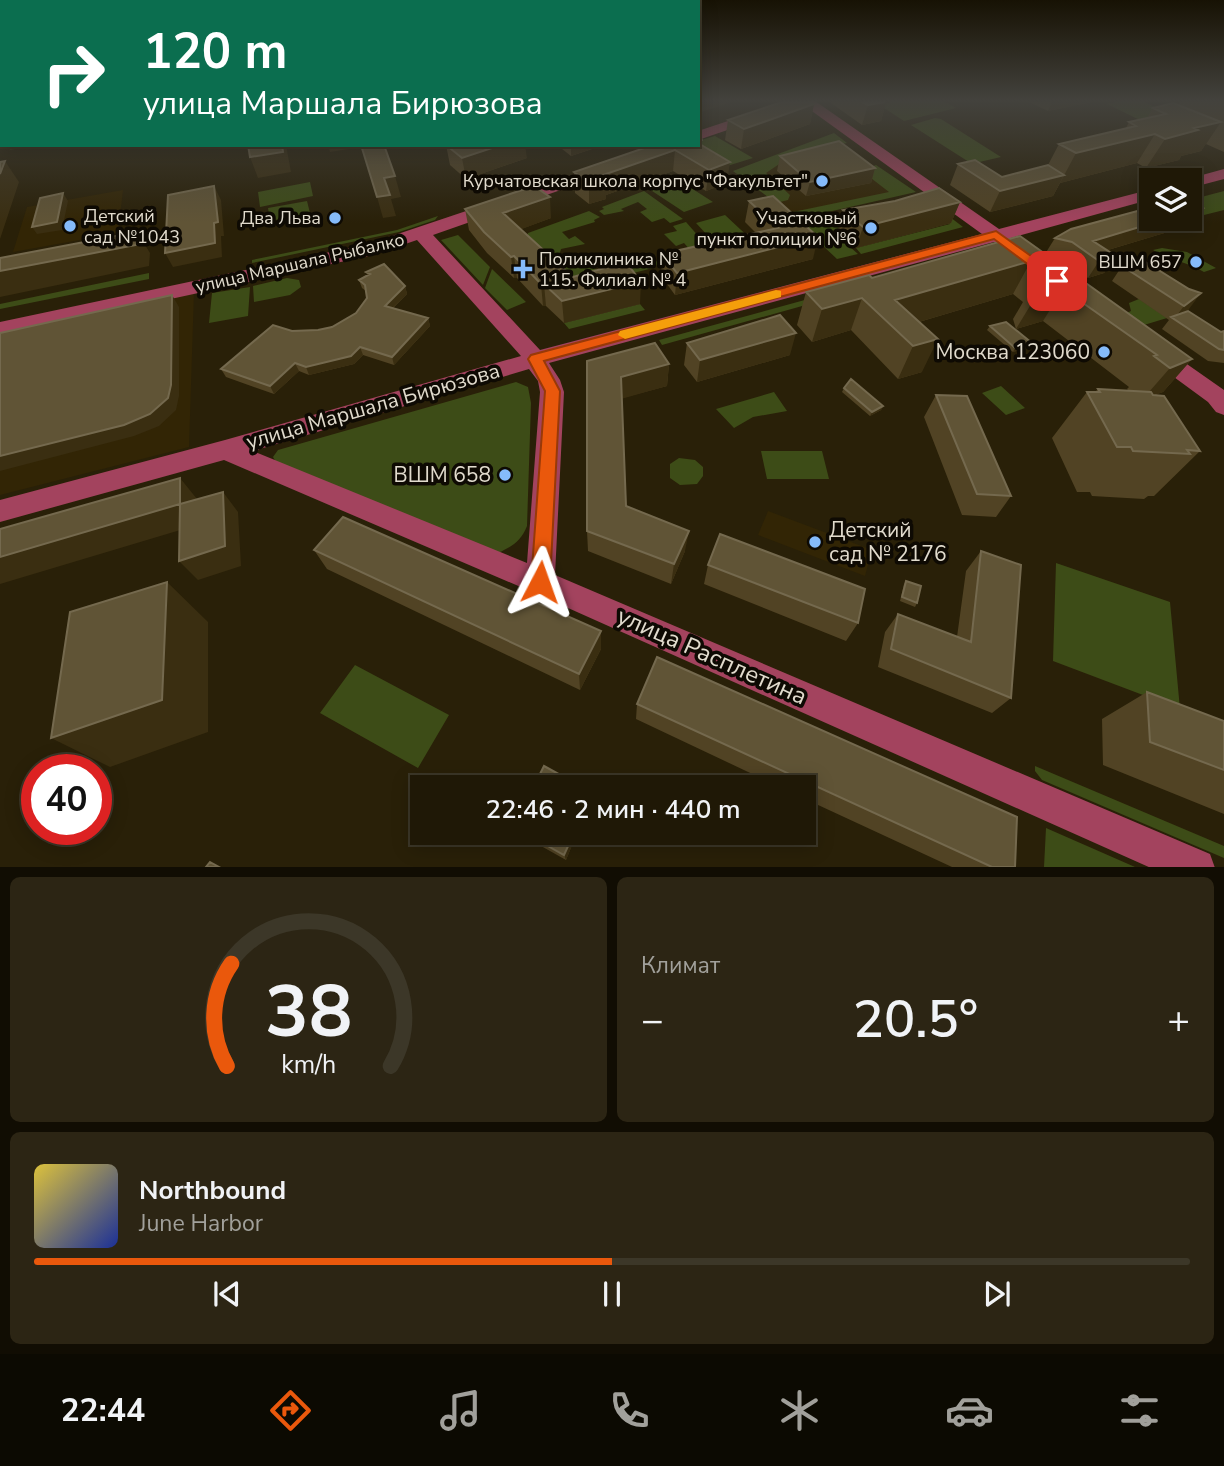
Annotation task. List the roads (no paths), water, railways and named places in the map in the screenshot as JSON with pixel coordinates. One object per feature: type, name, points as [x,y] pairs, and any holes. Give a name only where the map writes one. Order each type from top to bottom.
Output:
[{"type":"street","points":[[857,141],[1025,256]]},
{"type":"street","name":"улица Маршала Рыбалко","points":[[0,329],[373,250],[623,163]]},
{"type":"street","points":[[1202,180],[1224,174]]},
{"type":"street","name":"улица Маршала Бирюзова","points":[[0,511],[225,450],[536,359],[1139,197]]},
{"type":"street","points":[[422,234],[536,359],[552,391],[540,582]]},
{"type":"street","points":[[1136,338],[1216,396],[1224,406]]},
{"type":"street","name":"улица Расплетина","points":[[225,450],[540,582],[1196,867]]},
{"type":"place","name":"Курчатовская школа корпус \"Факультет\"","points":[[822,181]]},
{"type":"place","name":"Два Льва","points":[[335,218]]},
{"type":"place","name":"Детский сад №1043","points":[[70,226]]},
{"type":"place","name":"Участковый пункт полиции №6","points":[[871,228]]},
{"type":"place","name":"ВШM 657","points":[[1196,262]]},
{"type":"place","name":"Поликлиника № 115. Филиал № 4","points":[[523,269]]},
{"type":"place","name":"Москва 123060","points":[[1104,352]]},
{"type":"place","name":"ВШM 658","points":[[505,475]]},
{"type":"place","name":"Детский сад № 2176","points":[[815,542]]}]
